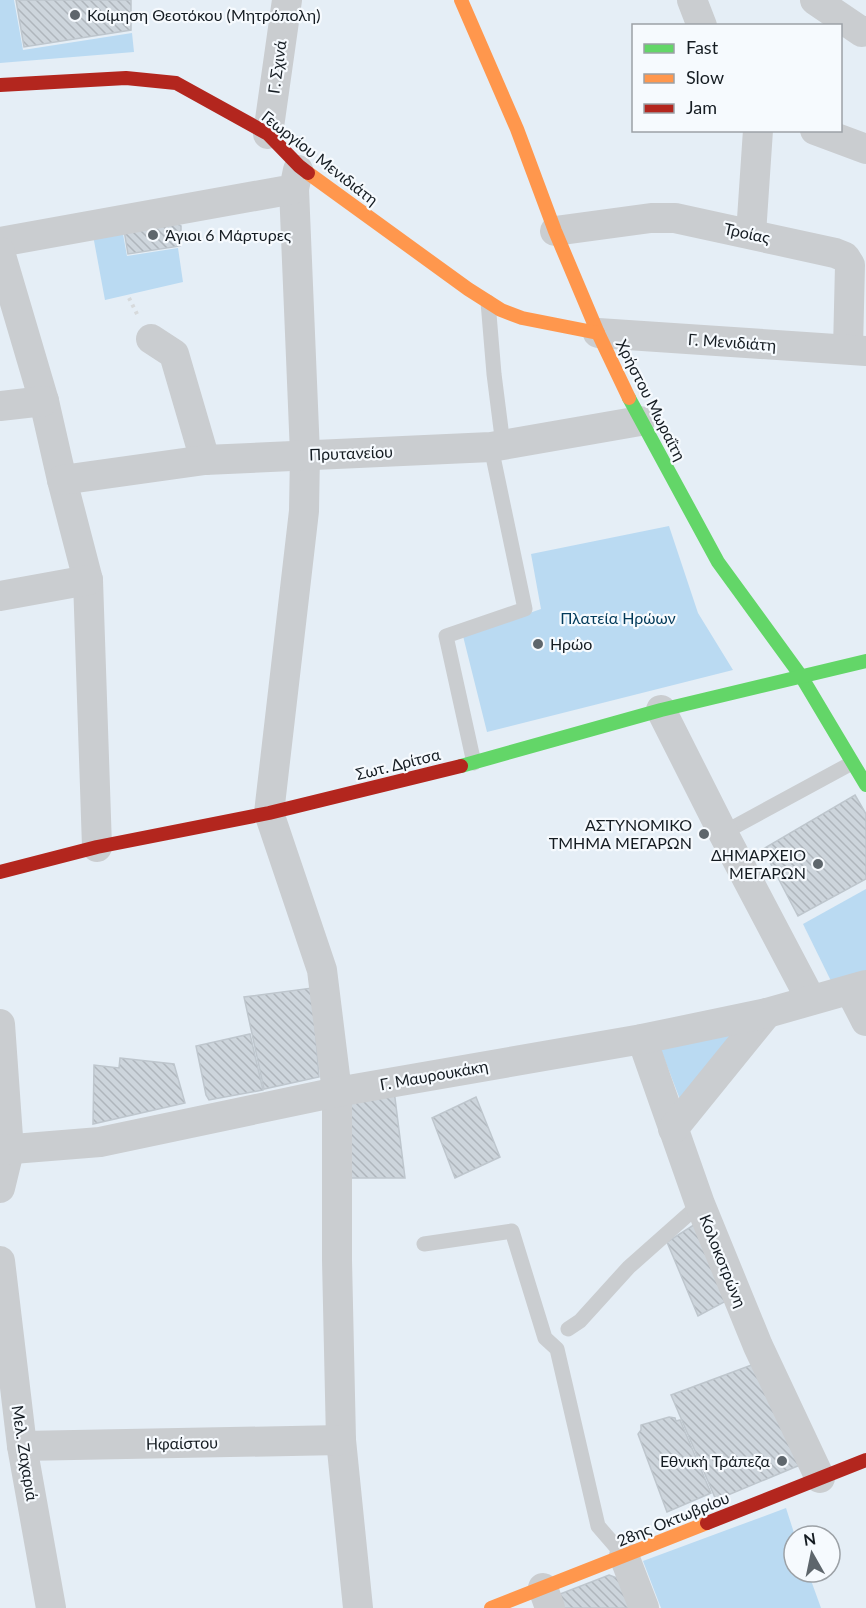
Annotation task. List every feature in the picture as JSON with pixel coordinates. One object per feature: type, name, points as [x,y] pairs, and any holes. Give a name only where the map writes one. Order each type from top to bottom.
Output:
[{"type":"street","name":"Γ. Σχινά","points":[[268,134],[288,0]]},
{"type":"street","name":"Χρήστου Μωραΐτη","points":[[461,0],[517,129],[555,231],[598,333],[640,421],[718,562],[801,676],[866,785]]},
{"type":"street","points":[[692,0],[701,24]]},
{"type":"street","points":[[815,0],[862,32],[866,31]]},
{"type":"street","name":"Γεωργίου Μενιδιάτη","points":[[0,85],[126,78],[176,83],[268,134],[297,177],[501,310],[522,318],[598,333]]},
{"type":"street","points":[[751,234],[758,132]]},
{"type":"street","points":[[820,132],[866,149]]},
{"type":"street","points":[[0,242],[297,177],[305,454],[304,511],[269,813],[322,970],[337,1092],[337,1260],[341,1440],[358,1608]]},
{"type":"street","name":"Τροίας","points":[[555,231],[651,218],[675,218],[835,253],[844,257],[850,265],[857,350]]},
{"type":"street","points":[[0,252],[44,401],[88,580],[97,847]]},
{"type":"street","name":"Γ. Μενιδιάτη","points":[[598,333],[857,350]]},
{"type":"street","points":[[150,339],[174,354],[205,460]]},
{"type":"street","points":[[0,406],[44,401]]},
{"type":"street","name":"Πρυτανείου","points":[[62,480],[205,460],[497,446],[640,421]]},
{"type":"street","points":[[0,596],[88,580]]},
{"type":"street","name":"Σωτ. Δρίτσα","points":[[0,872],[97,847],[269,813],[474,763],[662,710],[866,660]]},
{"type":"street","points":[[662,710],[723,833],[811,1000]]},
{"type":"street","points":[[858,988],[866,1021]]},
{"type":"street","name":"Γ. Μαυρουκάκη","points":[[4,1150],[100,1142],[337,1092],[642,1039],[767,1013],[858,988]]},
{"type":"street","points":[[673,1129],[767,1013]]},
{"type":"street","points":[[0,1024],[4,1150],[0,1188]]},
{"type":"street","name":"Κολοκοτρώνη","points":[[642,1039],[700,1204],[758,1346],[820,1478]]},
{"type":"street","name":"Μελ. Ζαχαριά","points":[[0,1261],[22,1446],[51,1608]]},
{"type":"street","name":"Ηφαίστου","points":[[22,1446],[341,1440]]},
{"type":"street","name":"28ης Οκτωβρίου","points":[[491,1608],[547,1598],[624,1556],[866,1460]]},
{"type":"street","points":[[624,1556],[644,1608]]},
{"type":"lane","points":[[474,763],[446,636],[525,609],[497,446],[488,302]]},
{"type":"lane","points":[[723,833],[852,764]]},
{"type":"lane","points":[[568,1329],[580,1321],[629,1267],[700,1204]]},
{"type":"lane","points":[[424,1244],[512,1231],[545,1338],[557,1349],[598,1526],[624,1556]]},
{"type":"green space","points":[[0,0],[14,0],[23,50],[132,33],[134,52],[0,63]]},
{"type":"green space","points":[[121,223],[127,256],[178,248],[183,282],[105,300],[92,230]]},
{"type":"green space","name":"Πλατεία Ηρώων","points":[[669,526],[698,613],[733,670],[487,732],[463,636],[541,609],[531,554]]},
{"type":"green space","points":[[866,889],[866,973],[833,985],[803,924]]},
{"type":"green space","points":[[739,1034],[681,1102],[656,1037]]},
{"type":"green space","points":[[786,1508],[791,1524],[782,1524],[782,1584],[812,1584],[821,1608],[661,1608],[643,1561]]},
{"type":"building","name":"Κοίμηση Θεοτόκου (Μητρόπολη)","points":[[16,0],[131,0],[131,30],[24,47]]},
{"type":"building","name":"Άγιοι 6 Μάρτυρες","points":[[176,223],[181,226],[181,234],[178,237],[180,246],[128,254],[123,224]]},
{"type":"building","name":"ΔΗΜΑΡΧΕΙΟ ΜΕΓΑΡΩΝ","points":[[855,795],[866,814],[866,879],[798,916],[763,849]]},
{"type":"building","points":[[312,988],[319,1077],[264,1089],[244,997]]},
{"type":"building","points":[[250,1034],[263,1090],[209,1100],[196,1046]]},
{"type":"building","points":[[120,1058],[174,1064],[185,1103],[93,1124],[94,1065],[119,1068]]},
{"type":"building","points":[[394,1090],[405,1178],[344,1178],[344,1098]]},
{"type":"building","points":[[476,1097],[500,1157],[455,1178],[432,1118]]},
{"type":"building","points":[[700,1221],[728,1300],[698,1316],[667,1242]]},
{"type":"building","points":[[757,1363],[800,1465],[716,1500],[671,1395]]},
{"type":"building","points":[[669,1417],[675,1418],[676,1421],[680,1420],[711,1493],[667,1512],[638,1434],[641,1425]]},
{"type":"building","points":[[609,1575],[620,1579],[630,1608],[559,1608],[555,1596]]},
{"type":"traffic: fast","points":[[629,398],[718,562],[801,676],[866,785]]},
{"type":"traffic: fast","points":[[461,766],[661,710],[866,661]]},
{"type":"traffic: slow","points":[[461,0],[517,129],[555,231],[598,333],[629,398]]},
{"type":"traffic: slow","points":[[308,173],[468,289],[501,310],[522,318],[598,333]]},
{"type":"traffic: slow","points":[[491,1608],[707,1523]]},
{"type":"traffic: jam","points":[[0,85],[126,78],[176,83],[268,134],[308,173]]},
{"type":"traffic: jam","points":[[0,872],[97,847],[269,813],[461,766]]},
{"type":"traffic: jam","points":[[707,1523],[866,1460]]},
{"type":"place","name":"Κοίμηση Θεοτόκου (Μητρόπολη)","points":[[75,15]]},
{"type":"place","name":"Άγιοι 6 Μάρτυρες","points":[[153,235]]},
{"type":"place","name":"Ηρώο","points":[[538,644]]},
{"type":"place","name":"ΑΣΤΥΝΟΜΙΚΟ ΤΜΗΜΑ ΜΕΓΑΡΩΝ","points":[[704,834]]},
{"type":"place","name":"ΔΗΜΑΡΧΕΙΟ ΜΕΓΑΡΩΝ","points":[[818,864]]},
{"type":"place","name":"Εθνική Τράπεζα","points":[[782,1461]]}]
